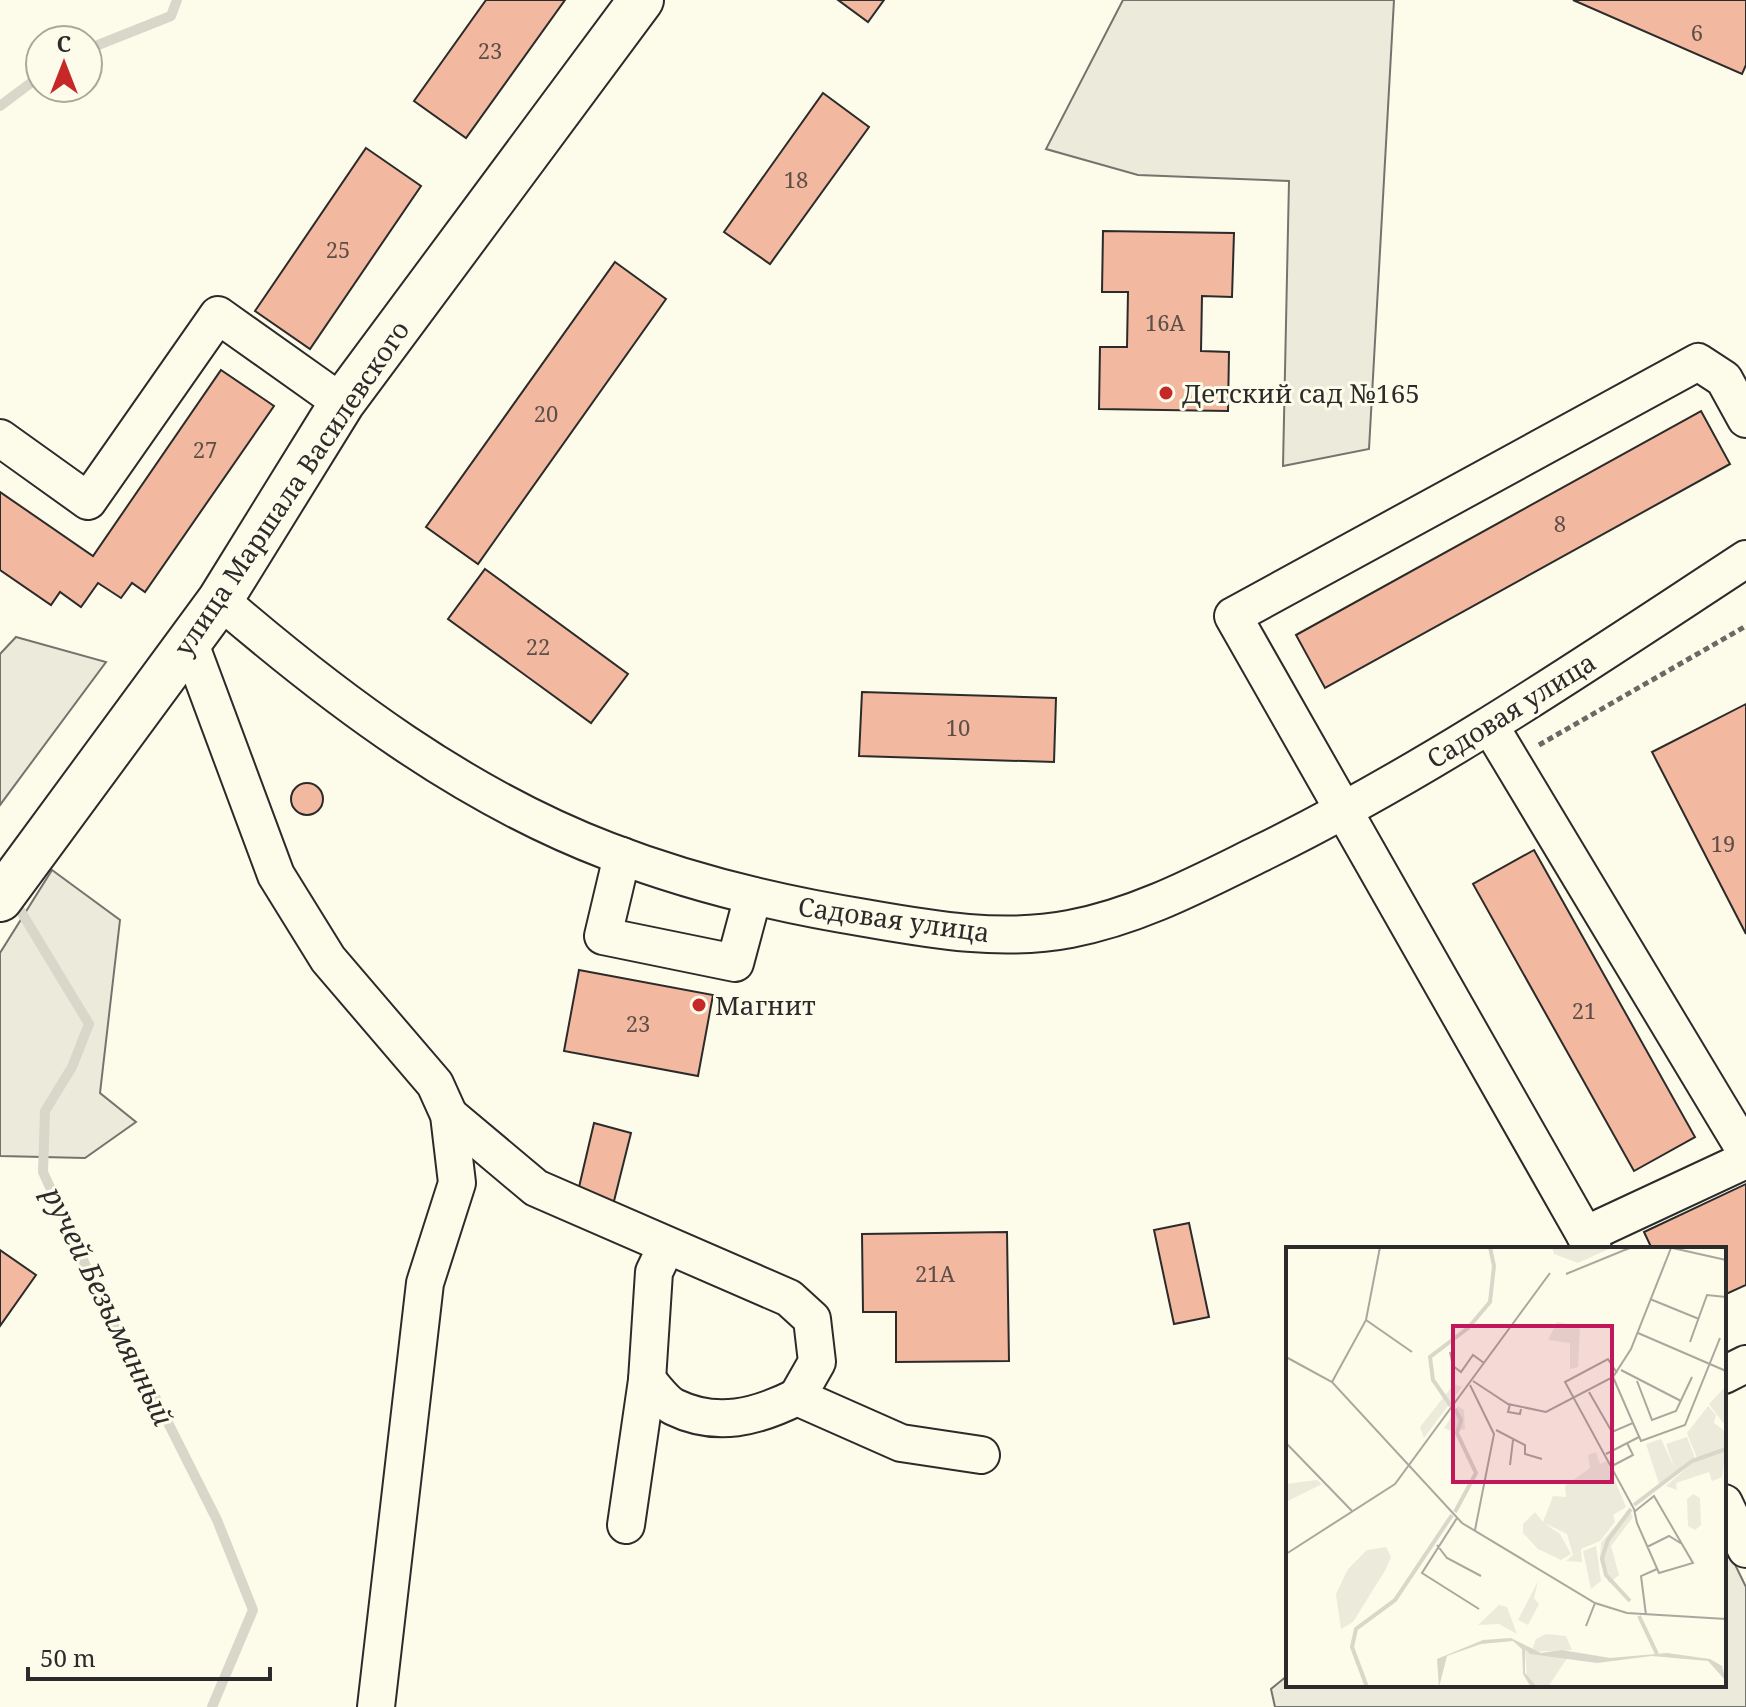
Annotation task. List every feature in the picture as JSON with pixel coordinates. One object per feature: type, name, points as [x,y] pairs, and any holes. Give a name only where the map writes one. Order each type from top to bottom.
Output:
[{"type":"main road","name":"улица Маршала Василевского","points":[[0,899],[220,600],[342,403],[641,0]]},
{"type":"street","points":[[0,438],[88,501],[218,315],[342,403]]},
{"type":"street","points":[[1746,419],[1724,379],[1698,362],[1233,616],[1589,1242],[1746,1160]]},
{"type":"street","name":"Садовая улица","points":[[220,600],[295,664],[370,720],[437,763],[532,817],[622,856],[753,896],[847,915],[966,933],[1021,935],[1071,929],[1159,903],[1345,811],[1490,726],[1746,559]]},
{"type":"street","points":[[189,641],[276,875],[328,959],[435,1084],[449,1115],[457,1183],[425,1283],[376,1707]]},
{"type":"street","points":[[1490,726],[1746,1152]]},
{"type":"street","points":[[622,856],[603,936],[735,963],[753,896]]},
{"type":"street","points":[[449,1115],[536,1188],[789,1298],[812,1319],[817,1362],[797,1397],[761,1415],[712,1419],[672,1406],[647,1380]]},
{"type":"street","points":[[626,1525],[647,1380],[654,1272],[666,1247]]},
{"type":"street","points":[[1726,1374],[1746,1364]]},
{"type":"street","points":[[797,1397],[901,1443],[981,1455]]},
{"type":"path","points":[[1511,760],[1746,626]]},
{"type":"shaded area","points":[[1123,0],[1394,0],[1369,449],[1283,466],[1289,181],[1138,175],[1046,149]]},
{"type":"shaded area","points":[[16,637],[106,662],[0,805],[0,654]]},
{"type":"shaded area","points":[[52,870],[120,920],[100,1093],[136,1122],[85,1158],[0,1156],[0,953]]},
{"type":"shaded area","points":[[1726,1546],[1746,1587],[1746,1707],[1275,1707],[1271,1689],[1286,1677],[1286,1687],[1726,1687]]},
{"type":"building","points":[[486,0],[565,0],[466,138],[414,101]]},
{"type":"building","points":[[838,0],[884,0],[868,22]]},
{"type":"building","points":[[1573,0],[1746,0],[1746,65],[1742,74]]},
{"type":"building","points":[[823,93],[869,127],[770,264],[724,232]]},
{"type":"building","points":[[366,148],[421,186],[310,349],[255,311]]},
{"type":"building","points":[[1103,231],[1234,233],[1232,297],[1202,296],[1201,351],[1229,352],[1228,411],[1099,409],[1100,347],[1127,347],[1128,292],[1102,292]]},
{"type":"building","points":[[615,262],[666,299],[478,564],[426,527]]},
{"type":"building","points":[[221,370],[274,406],[145,592],[132,583],[121,598],[98,583],[81,607],[60,592],[51,605],[0,570],[0,492],[93,556]]},
{"type":"building","points":[[1701,411],[1730,464],[1325,688],[1296,635]]},
{"type":"building","points":[[485,569],[628,674],[591,723],[448,619]]},
{"type":"building","points":[[862,692],[1056,698],[1054,762],[859,756]]},
{"type":"building","points":[[1746,704],[1746,934],[1652,752]]},
{"type":"building","points":[[307,783],[318,788],[323,799],[318,810],[307,815],[296,810],[291,799],[296,788]]},
{"type":"building","points":[[1534,850],[1695,1137],[1634,1171],[1473,884]]},
{"type":"building","points":[[579,970],[713,995],[698,1076],[564,1051]]},
{"type":"building","points":[[594,1123],[631,1133],[612,1209],[576,1200]]},
{"type":"building","points":[[1746,1184],[1746,1285],[1726,1294],[1726,1247],[1651,1247],[1644,1232]]},
{"type":"building","points":[[1189,1223],[1209,1317],[1174,1324],[1154,1230]]},
{"type":"building","points":[[1007,1232],[1009,1361],[896,1362],[896,1312],[863,1312],[862,1234]]},
{"type":"building","points":[[0,1250],[36,1275],[0,1326]]},
{"type":"waterway","name":"ручей Безымянный","points":[[104,43],[171,16],[177,0]]},
{"type":"waterway","name":"ручей Безымянный","points":[[0,106],[24,88]]},
{"type":"waterway","name":"ручей Безымянный","points":[[20,910],[89,1024],[72,1067],[45,1111],[43,1172],[110,1319],[150,1387],[217,1520],[253,1610],[212,1707]]},
{"type":"place","name":"Детский сад №165","points":[[1166,393]]},
{"type":"place","name":"Магнит","points":[[699,1005]]}]
